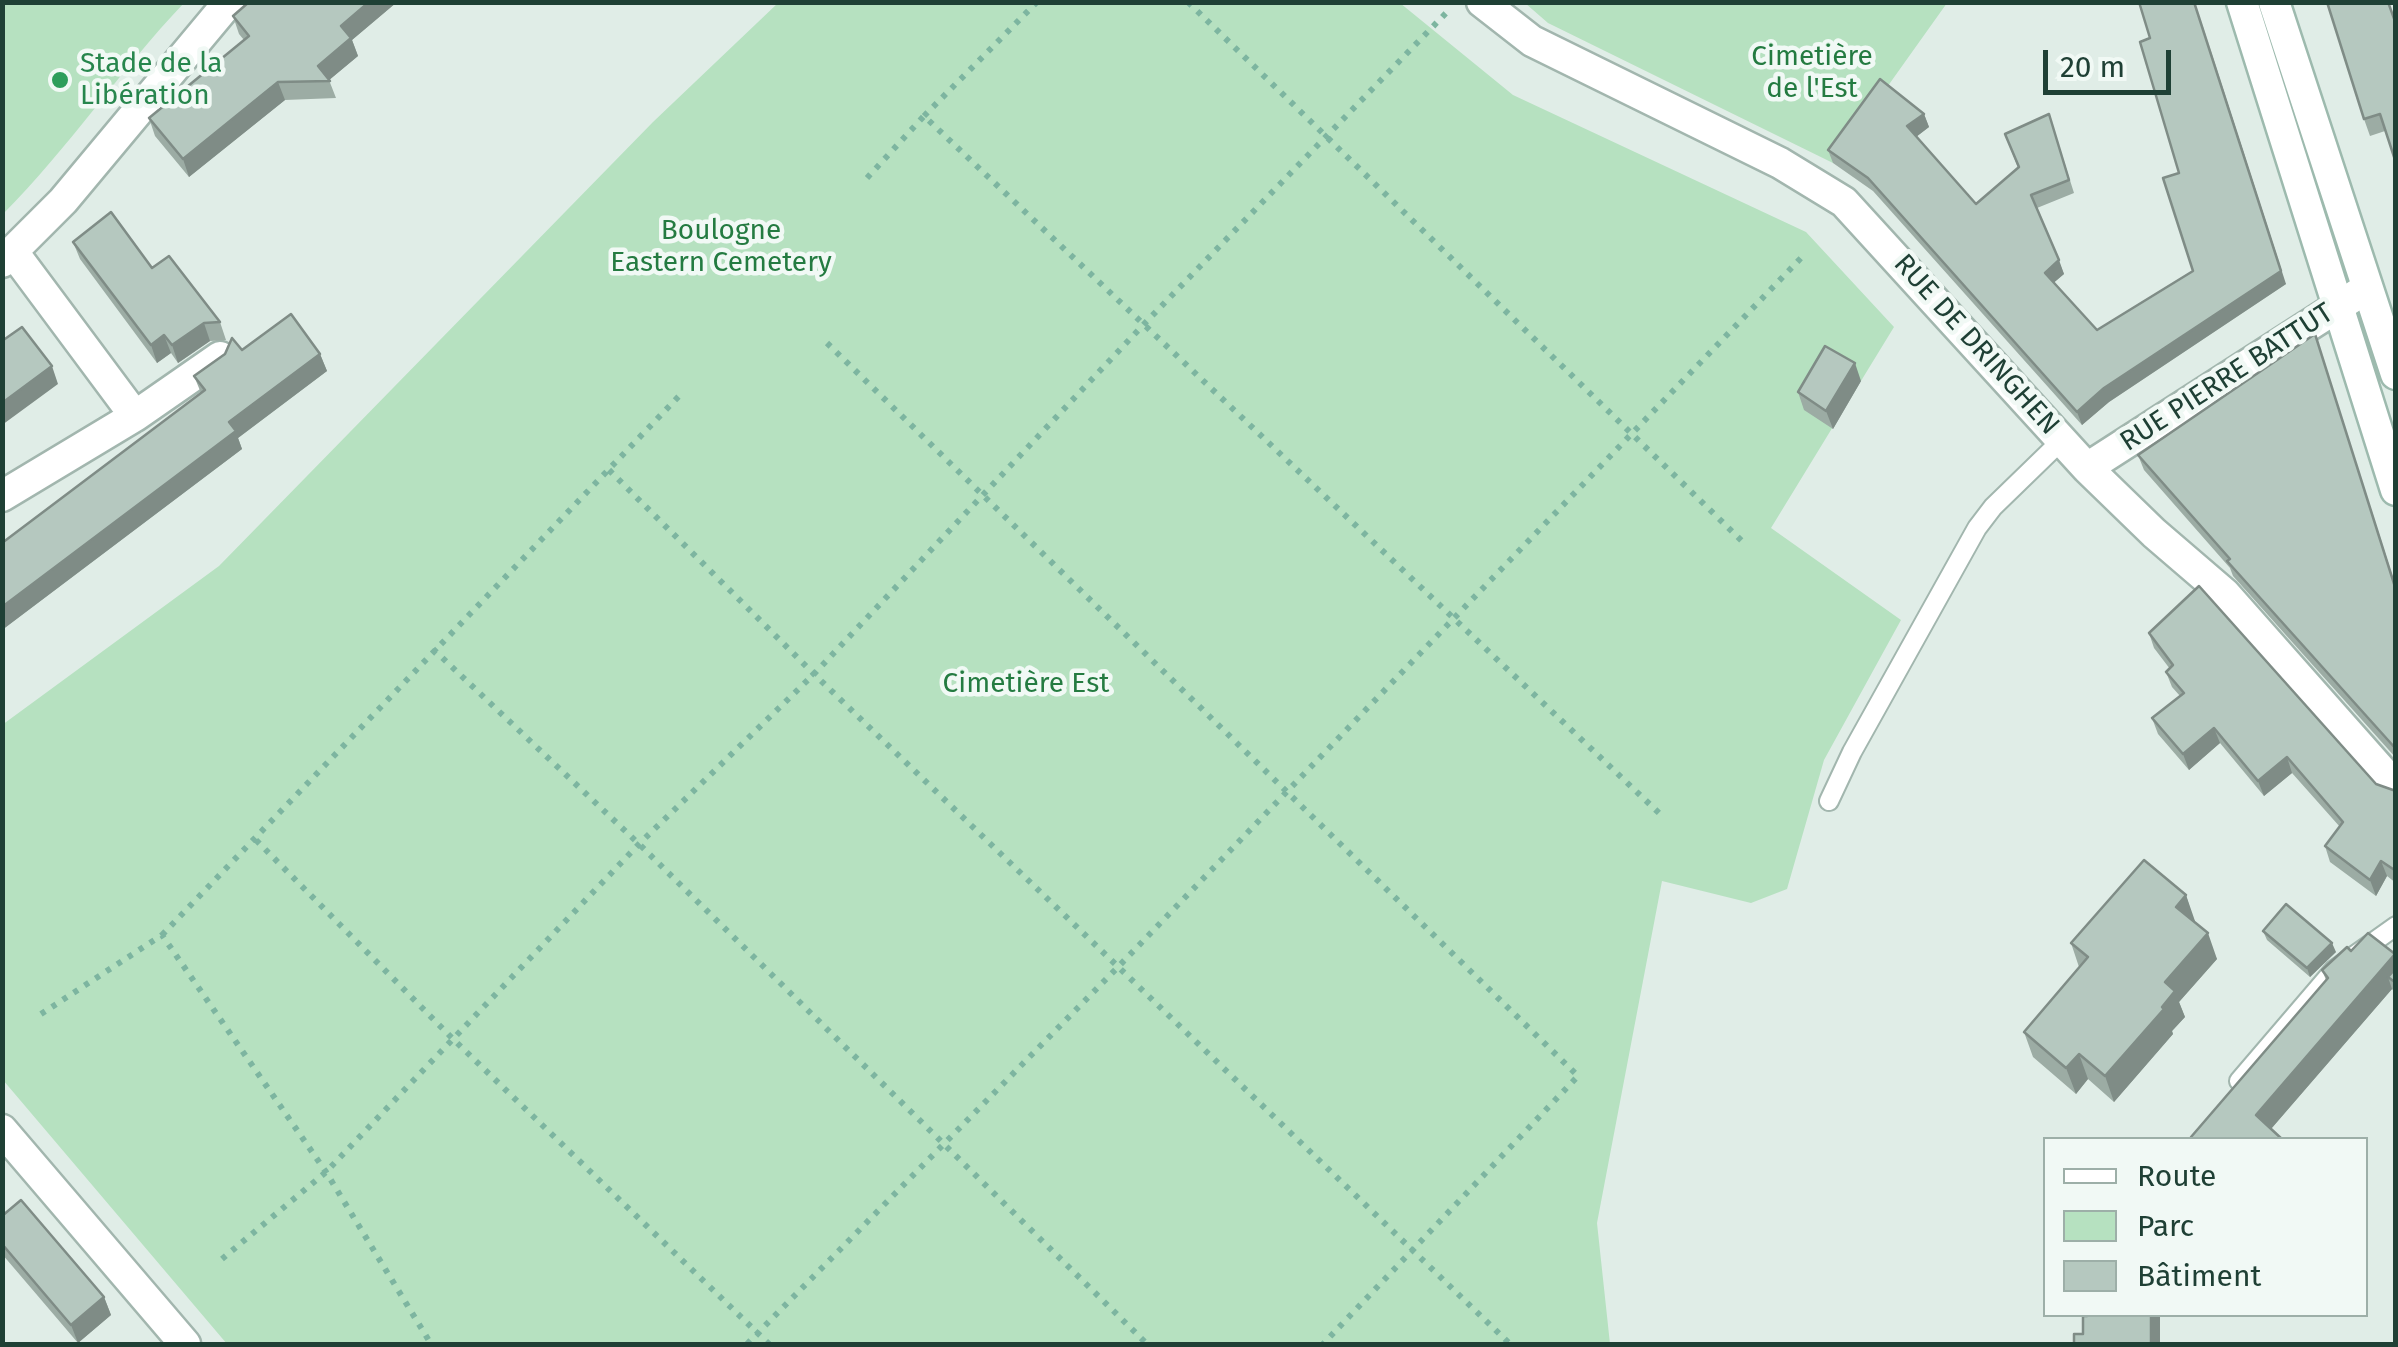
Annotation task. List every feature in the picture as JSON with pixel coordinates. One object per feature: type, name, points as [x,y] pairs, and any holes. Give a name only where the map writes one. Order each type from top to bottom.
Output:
[{"type":"street","points":[[135,416],[8,257],[82,178],[228,2]]},
{"type":"street","name":"RUE DE DRINGHEN","points":[[1482,2],[1532,41],[1780,162],[1860,215],[2087,468],[2154,534],[2225,594],[2396,788]]},
{"type":"street","points":[[2242,2],[2336,308],[2386,430],[2396,490]]},
{"type":"street","points":[[2274,2],[2396,374]]},
{"type":"street","name":"RUE PIERRE BATTUT","points":[[2087,468],[2367,288]]},
{"type":"street","points":[[2,496],[135,416],[220,357]]},
{"type":"street","points":[[2,1130],[185,1344]]},
{"type":"lane","points":[[1829,801],[1861,734],[1977,528],[1993,507],[2062,440]]},
{"type":"lane","points":[[2232,1090],[2321,983],[2360,949],[2396,926]]},
{"type":"path","points":[[867,178],[1036,2]]},
{"type":"path","points":[[1188,2],[1746,545]]},
{"type":"path","points":[[222,1258],[326,1172],[639,844],[814,674],[1455,2]]},
{"type":"path","points":[[924,116],[1659,814]]},
{"type":"path","points":[[747,1344],[1117,968],[1801,258]]},
{"type":"path","points":[[828,343],[1578,1076],[1323,1344]]},
{"type":"path","points":[[41,1014],[162,935],[681,394]]},
{"type":"path","points":[[609,470],[1117,968],[1510,1344]]},
{"type":"path","points":[[434,649],[639,844],[1147,1344]]},
{"type":"path","points":[[256,840],[454,1040],[769,1344]]},
{"type":"path","points":[[162,935],[326,1172],[431,1344]]},
{"type":"green space","name":"Stade de la Libération","points":[[3,2],[184,3],[3,214]]},
{"type":"green space","name":"Cimetière Est","points":[[778,3],[1400,3],[1513,95],[1806,232],[1894,327],[1771,528],[1901,620],[1824,760],[1787,889],[1751,903],[1662,881],[1597,1223],[1610,1344],[227,1344],[3,1080],[2,725],[219,566],[653,122]]},
{"type":"green space","name":"Cimetière de l'Est","points":[[1525,3],[1947,3],[1833,163],[1548,23]]},
{"type":"building","points":[[249,2],[369,2],[341,26],[351,38],[318,66],[330,81],[278,82],[183,159],[149,118],[249,36],[233,16]]},
{"type":"building","points":[[2139,2],[2194,2],[2281,271],[2104,388],[2077,412],[1868,178],[1828,150],[1880,79],[1924,114],[1907,126],[1976,204],[2019,167],[2005,134],[2049,114],[2069,180],[2031,195],[2059,260],[2045,273],[2097,330],[2193,271],[2163,178],[2179,173],[2140,42],[2150,38]]},
{"type":"building","points":[[2327,2],[2388,2],[2396,24],[2396,163],[2380,114],[2364,119]]},
{"type":"building","points":[[111,212],[152,268],[169,256],[220,322],[204,323],[172,345],[164,335],[151,345],[73,242]]},
{"type":"building","points":[[291,314],[320,354],[229,422],[236,431],[2,607],[2,543],[205,390],[194,376],[225,354],[232,338],[242,350]]},
{"type":"building","points":[[22,327],[52,366],[2,403],[2,341]]},
{"type":"building","points":[[2315,334],[2396,590],[2396,749],[2227,561],[2230,559],[2138,455]]},
{"type":"building","points":[[1825,346],[1855,363],[1826,411],[1798,392]]},
{"type":"building","points":[[2199,586],[2376,784],[2396,788],[2396,871],[2381,861],[2370,880],[2325,846],[2343,822],[2287,757],[2258,781],[2214,728],[2183,754],[2152,718],[2184,693],[2166,672],[2173,665],[2149,633]]},
{"type":"building","points":[[2144,860],[2186,895],[2176,907],[2208,933],[2165,982],[2175,991],[2164,1009],[2105,1076],[2079,1054],[2066,1068],[2024,1032],[2088,957],[2071,943]]},
{"type":"building","points":[[2286,904],[2332,943],[2307,968],[2263,931]]},
{"type":"building","points":[[2368,933],[2395,954],[2256,1115],[2280,1137],[2191,1137],[2328,978],[2322,970],[2347,947],[2351,951]]},
{"type":"building","points":[[21,1200],[104,1297],[71,1325],[2,1244],[2,1216]]},
{"type":"building","points":[[2083,1317],[2151,1317],[2151,1344],[2074,1344],[2074,1334],[2083,1334]]},
{"type":"place","name":"Stade de la Libération","points":[[60,80]]},
{"type":"park label","name":"Boulogne Eastern Cemetery","points":[[721,247]]}]
